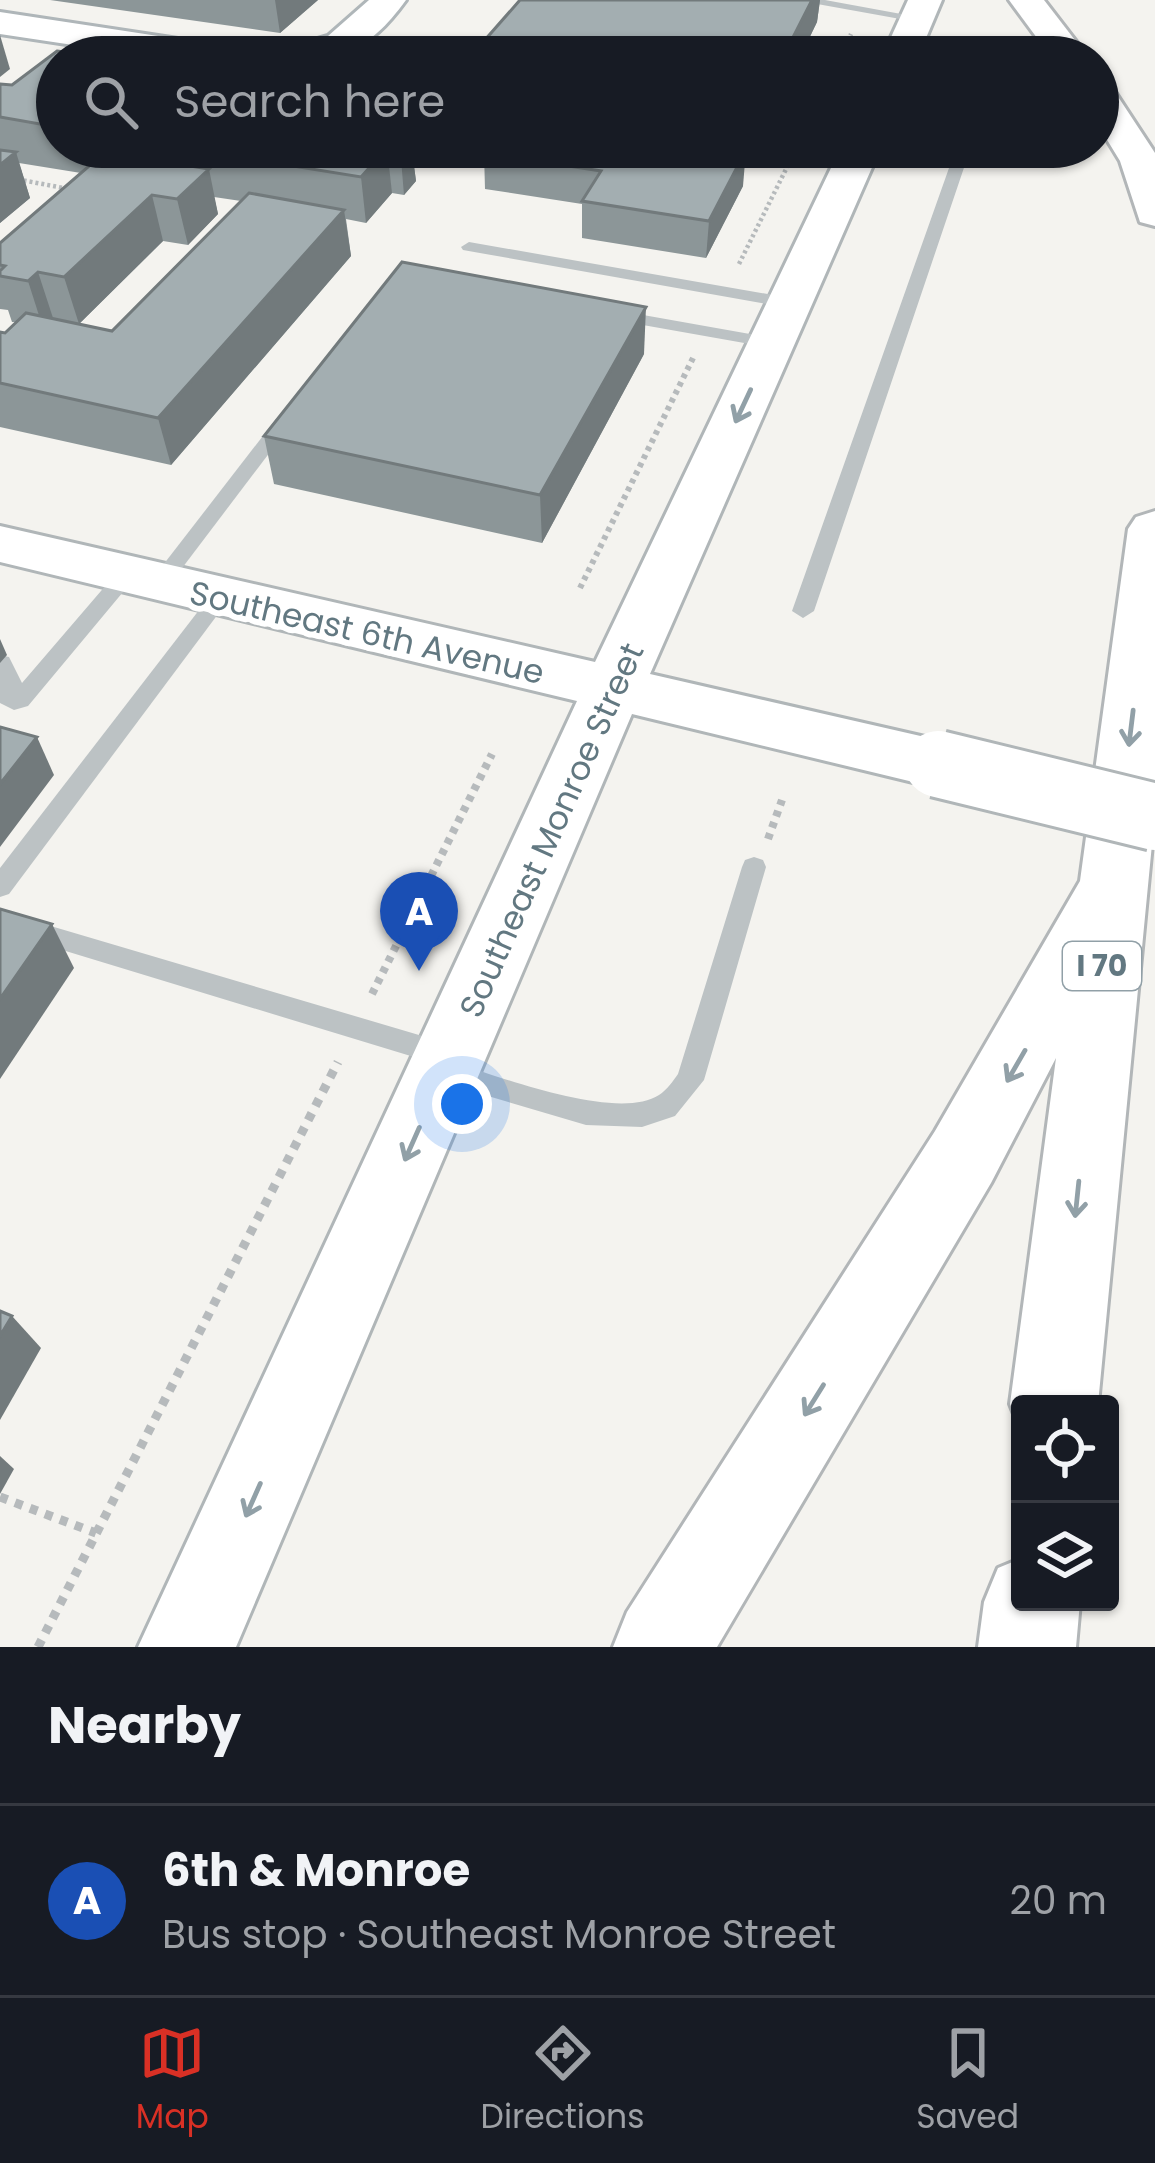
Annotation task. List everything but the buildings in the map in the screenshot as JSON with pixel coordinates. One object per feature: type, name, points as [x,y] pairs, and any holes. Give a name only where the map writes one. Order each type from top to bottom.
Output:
[{"type":"main road","points":[[350,36],[389,0]]},
{"type":"main road","points":[[1025,0],[1053,36]]},
{"type":"main road","points":[[0,23],[86,36]]},
{"type":"main road","points":[[1119,128],[1140,161],[1155,213]]},
{"type":"main road","name":"Southeast Monroe Street","points":[[187,1647],[612,691],[852,168]]},
{"type":"main road","name":"I 70","points":[[1055,1395],[1155,529]]},
{"type":"main road","name":"Southeast 6th Avenue","points":[[0,544],[1155,817]]},
{"type":"main road","points":[[662,1647],[963,1157],[1111,889]]},
{"type":"main road","points":[[1027,1647],[1031,1611]]},
{"type":"lane","points":[[801,0],[921,9]]},
{"type":"lane","points":[[803,611],[957,168]]},
{"type":"lane","points":[[469,247],[726,292],[781,323]]},
{"type":"lane","points":[[585,309],[706,332],[781,323]]},
{"type":"lane","points":[[7,700],[143,579],[298,403]]},
{"type":"lane","points":[[0,887],[220,597]]},
{"type":"lane","points":[[1,662],[7,700]]},
{"type":"lane","points":[[0,921],[355,1028],[571,1108],[619,1116],[667,1107],[690,1080],[754,867]]},
{"type":"path","points":[[726,292],[786,168]]},
{"type":"path","points":[[0,176],[69,189],[52,204]]},
{"type":"path","points":[[580,588],[706,332]]},
{"type":"path","points":[[38,1647],[492,754]]},
{"type":"path","points":[[0,1497],[96,1533]]},
{"type":"place","name":"6th & Monroe","points":[[419,971]]}]
